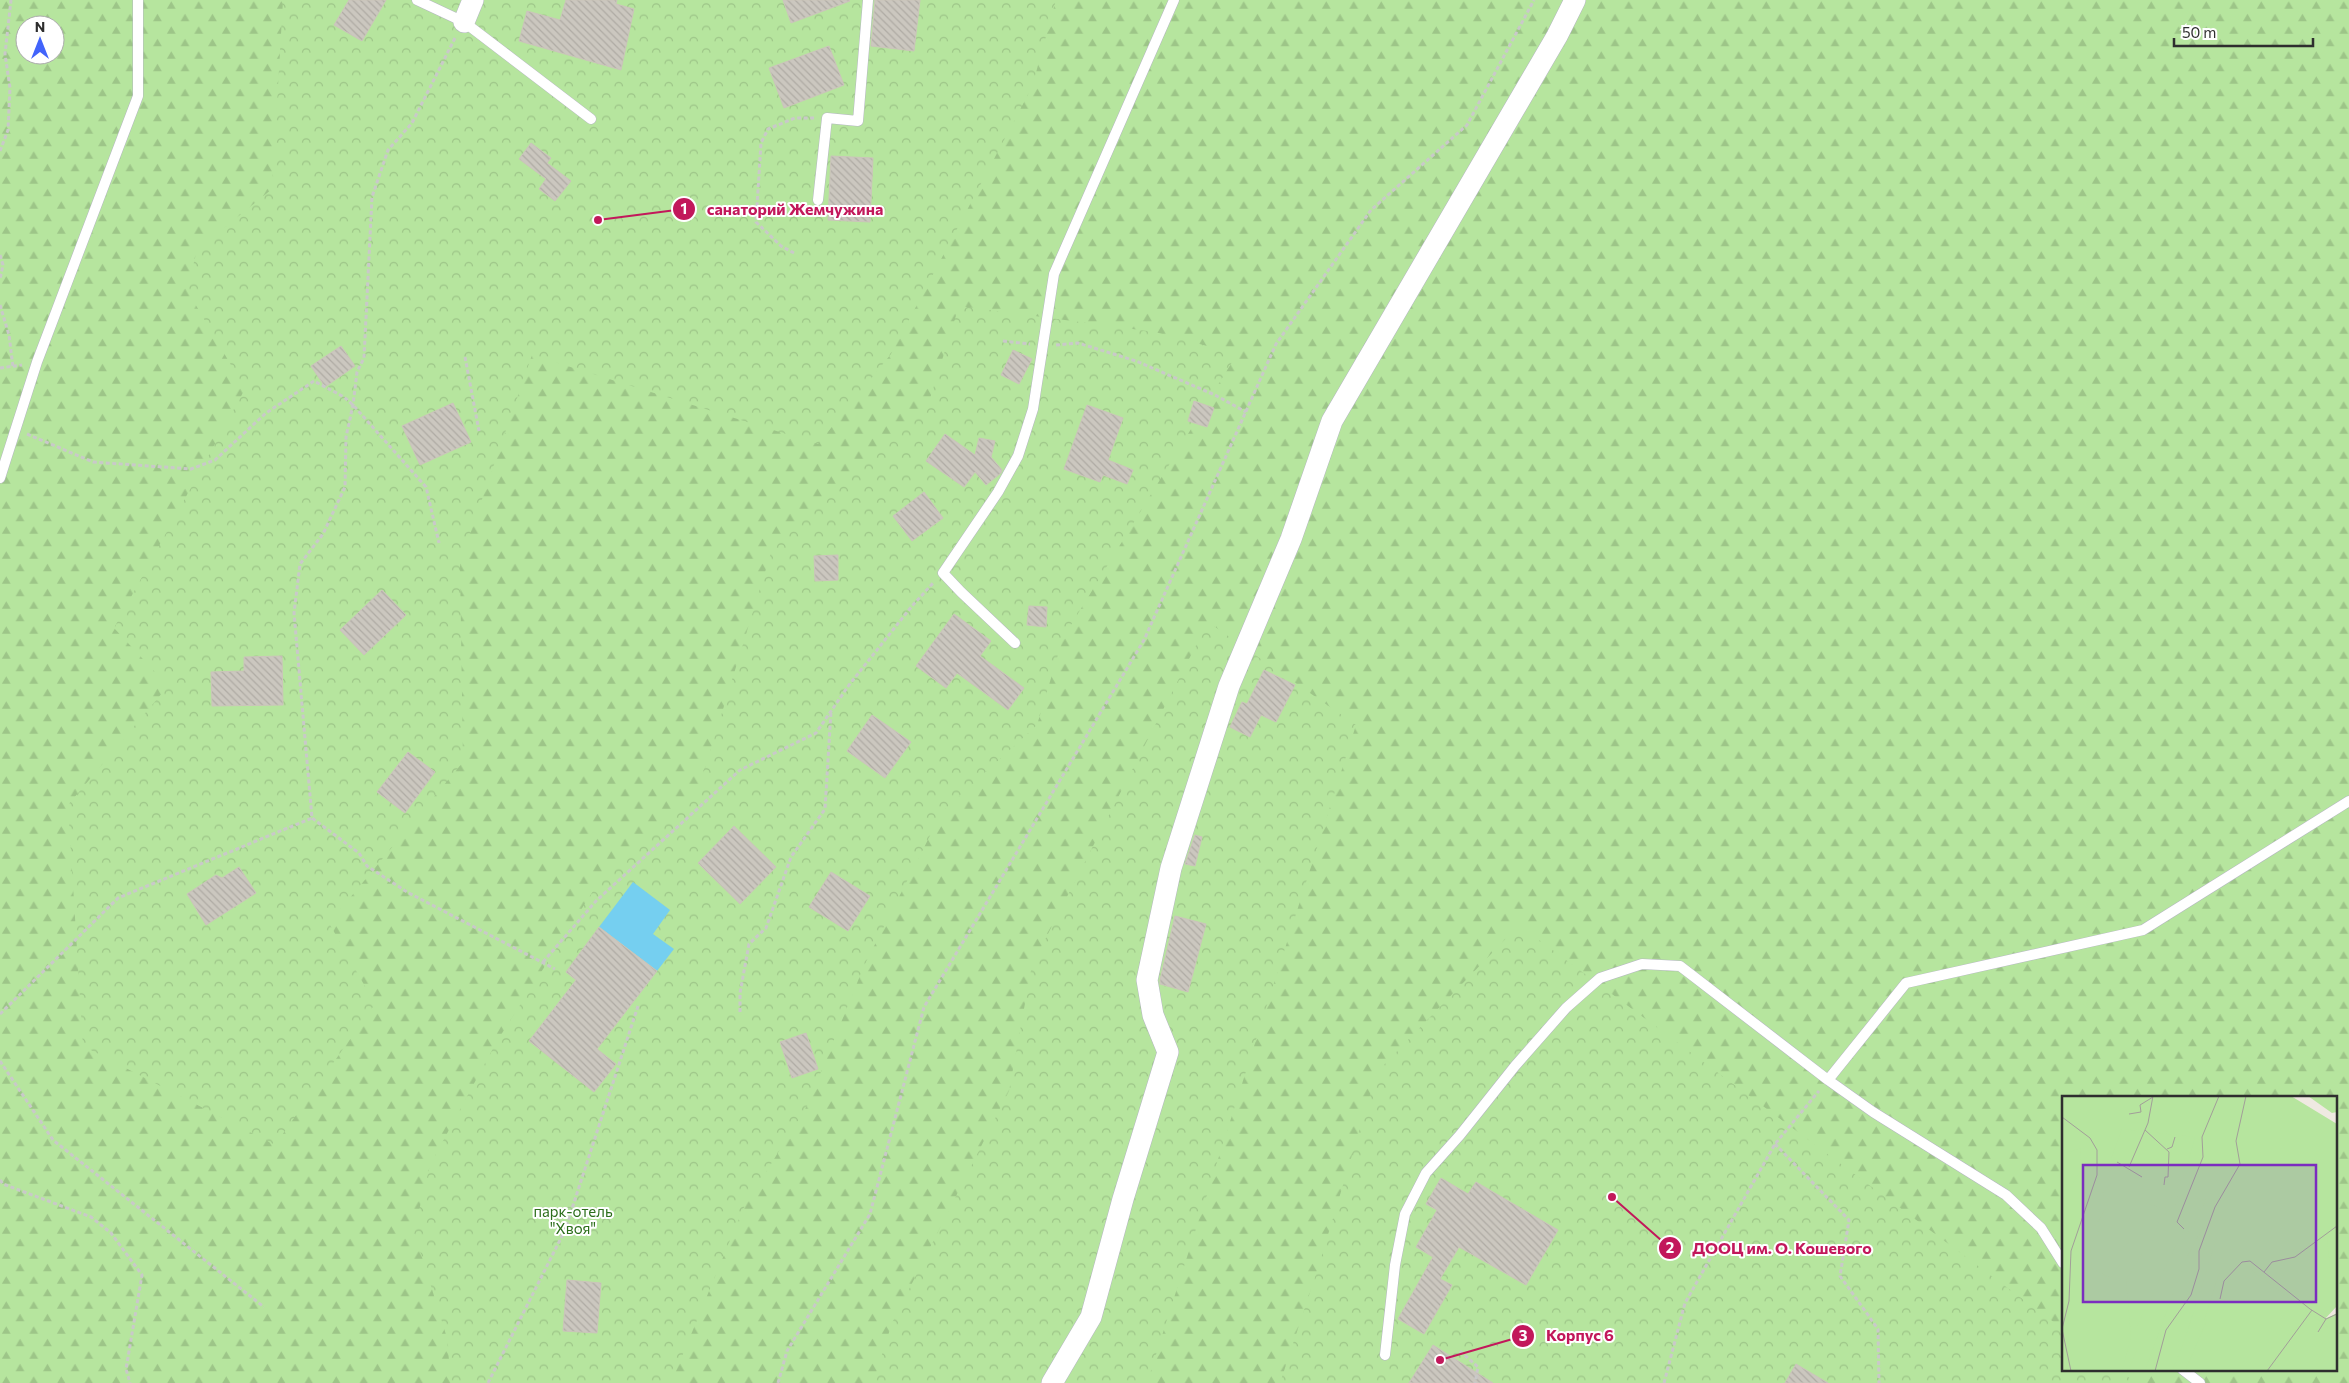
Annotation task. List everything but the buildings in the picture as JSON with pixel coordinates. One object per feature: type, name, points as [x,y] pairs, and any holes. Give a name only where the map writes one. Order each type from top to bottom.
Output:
[{"type":"street","points":[[464,22],[473,0]]},
{"type":"street","points":[[1052,1383],[1091,1317],[1123,1199],[1168,1052],[1153,1015],[1147,980],[1171,868],[1229,686],[1291,539],[1332,421],[1557,36],[1575,0]]},
{"type":"lane","points":[[0,478],[38,362],[138,96],[138,0]]},
{"type":"lane","points":[[416,0],[464,22],[591,119]]},
{"type":"lane","points":[[818,200],[827,118],[858,121],[868,0]]},
{"type":"lane","points":[[1015,643],[943,573],[998,492],[1018,456],[1033,409],[1054,274],[1174,0]]},
{"type":"lane","points":[[1828,1080],[1906,983],[2143,930],[2349,801]]},
{"type":"lane","points":[[1385,1355],[1395,1265],[1405,1214],[1426,1173],[1560,1015],[1600,978],[1642,964],[1680,966],[1828,1080],[1873,1112],[2006,1195],[2041,1228],[2062,1260]]},
{"type":"lane","points":[[2183,1370],[2200,1383]]},
{"type":"path","points":[[0,151],[8,130],[10,88],[4,54],[11,0]]},
{"type":"path","points":[[778,1383],[787,1351],[870,1214],[924,1007],[1144,640],[1276,344],[1371,210],[1467,125],[1534,0]]},
{"type":"path","points":[[464,22],[412,123],[388,150],[372,197],[364,358],[357,372],[353,405],[346,437],[345,487],[323,534],[300,564],[294,613],[312,818],[359,854],[367,866],[407,892],[556,969]]},
{"type":"path","points":[[794,253],[781,246],[756,222],[761,143],[768,129],[795,118],[827,118]]},
{"type":"path","points":[[0,255],[3,266],[0,279]]},
{"type":"path","points":[[0,305],[9,336],[13,367]]},
{"type":"path","points":[[1003,341],[1044,346],[1078,343],[1136,361],[1215,395],[1246,412]]},
{"type":"path","points":[[466,357],[478,432]]},
{"type":"path","points":[[0,368],[38,362]]},
{"type":"path","points":[[15,429],[93,462],[191,469],[215,460],[266,412],[314,381],[344,397],[353,405],[426,487],[439,543]]},
{"type":"path","points":[[543,962],[596,900],[740,770],[816,733],[849,685],[912,606],[943,573]]},
{"type":"path","points":[[740,1012],[740,993],[749,944],[766,928],[790,857],[824,809],[832,711]]},
{"type":"path","points":[[0,1014],[118,898],[312,818]]},
{"type":"path","points":[[488,1383],[565,1230],[638,1006]]},
{"type":"path","points":[[0,1061],[52,1140],[264,1307]]},
{"type":"path","points":[[1664,1383],[1685,1303],[1775,1144],[1828,1080]]},
{"type":"path","points":[[1775,1144],[1849,1220],[1840,1276],[1878,1329],[1879,1383]]},
{"type":"path","points":[[0,1180],[3,1184],[91,1217],[111,1233],[142,1275],[126,1369],[130,1383]]},
{"type":"path","points":[[1460,1351],[1478,1367],[1475,1383]]},
{"type":"green space","points":[[0,0],[2349,0],[2349,1383],[0,1383]]},
{"type":"green space","points":[[283,0],[1056,0],[1032,87],[891,354],[818,444],[532,355],[460,563],[463,762],[329,923],[375,1004],[275,1145],[83,1046],[68,805],[168,686],[114,628],[245,389],[187,290],[197,250],[272,189]]},
{"type":"green space","name":"парк-отель \"Хвоя\"","points":[[959,306],[1155,332],[1237,354],[1063,638],[1037,725],[942,812],[864,966],[807,1106],[743,1209],[671,1383],[451,1383],[447,1338],[414,1231],[430,1165],[497,1041],[602,877],[698,791],[773,546],[927,408]]},
{"type":"green space","points":[[1208,622],[1356,725],[1147,1383],[873,1383],[892,1323],[1009,1091],[1032,965]]},
{"type":"green space","points":[[1519,925],[2062,1328],[2062,1370],[2119,1370],[2136,1383],[1280,1383],[1318,1268],[1377,1072]]},
{"type":"water","points":[[633,882],[670,910],[653,934],[674,949],[657,971],[599,927]]},
{"type":"place","name":"санаторий Жемчужина","points":[[598,220]]},
{"type":"place","name":"ДООЦ им. О. Кошевого","points":[[1612,1197]]},
{"type":"place","name":"Корпус 6","points":[[1440,1360]]}]
